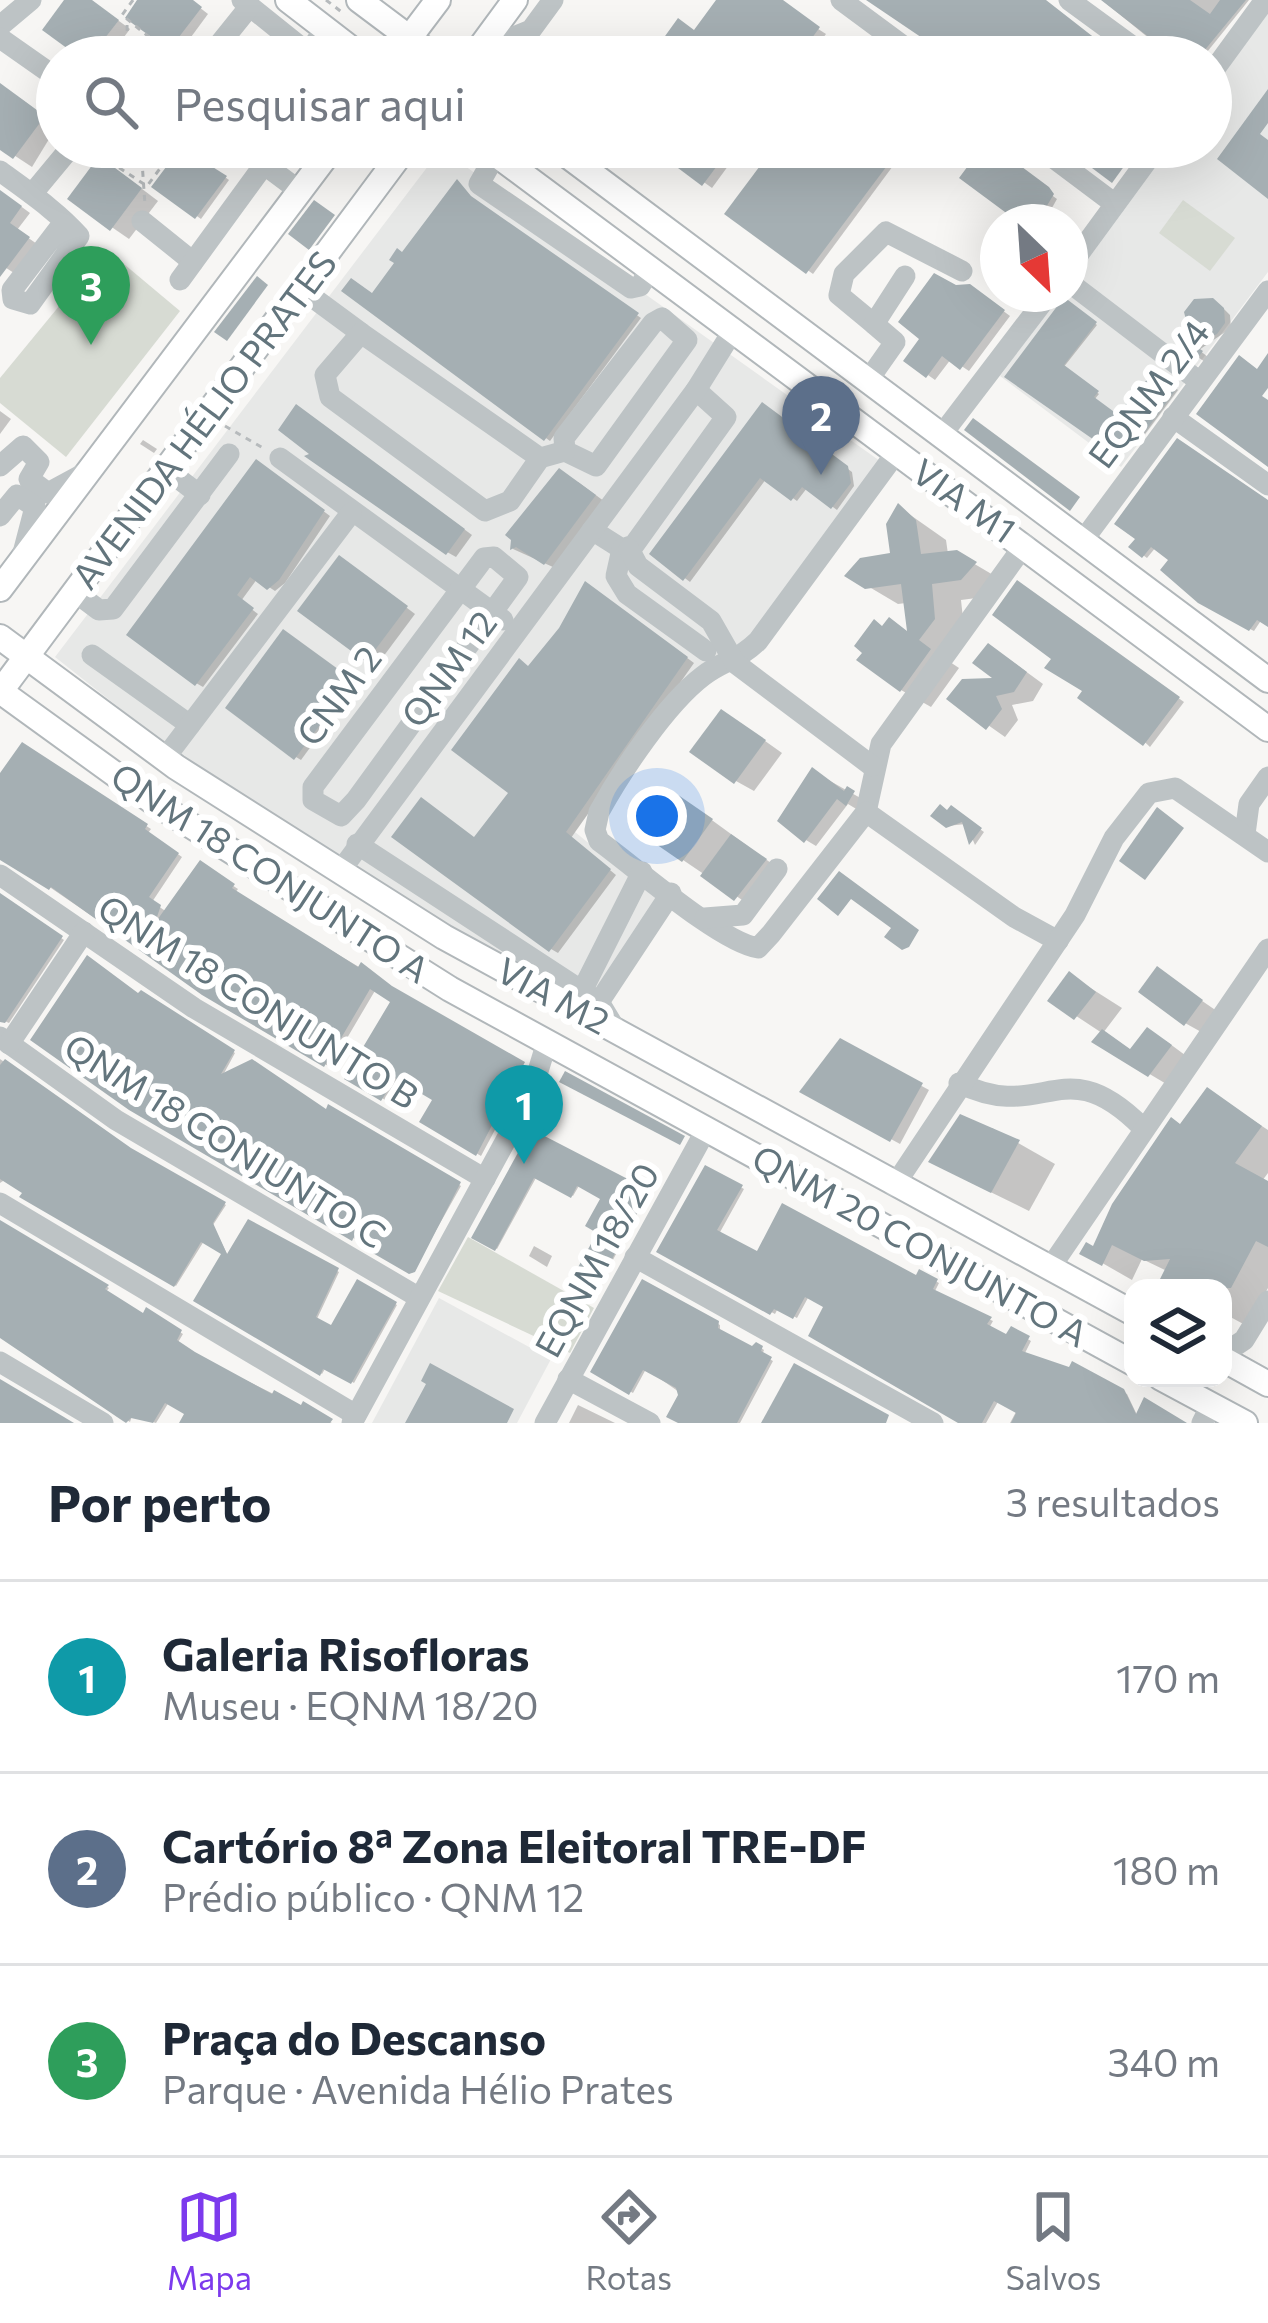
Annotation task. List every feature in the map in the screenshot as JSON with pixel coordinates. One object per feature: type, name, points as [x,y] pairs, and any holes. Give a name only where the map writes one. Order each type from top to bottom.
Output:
[{"type":"main road","points":[[288,0],[335,36]]},
{"type":"main road","points":[[488,36],[515,0]]},
{"type":"main road","points":[[411,36],[433,3]]},
{"type":"main road","points":[[356,10],[388,36]]},
{"type":"main road","name":"AVENIDA HÉLIO PRATES","points":[[0,589],[319,168]]},
{"type":"main road","name":"AVENIDA HÉLIO PRATES","points":[[0,691],[304,291],[391,168]]},
{"type":"main road","name":"VIA M1","points":[[514,168],[1268,729]]},
{"type":"main road","name":"VIA M1","points":[[584,168],[1268,680]]},
{"type":"main road","points":[[574,213],[574,194],[592,188],[635,218],[672,233]]},
{"type":"main road","points":[[656,271],[704,292],[794,360],[806,361],[813,354],[809,336]]},
{"type":"main road","points":[[820,393],[823,376],[838,371],[945,449],[994,472]]},
{"type":"main road","points":[[989,519],[1032,538],[1132,613],[1152,608],[1151,590]]},
{"type":"main road","points":[[1160,648],[1159,628],[1178,623],[1268,692]]},
{"type":"main road","name":"VIA M2","points":[[0,637],[171,763],[472,953],[503,957],[616,1030],[1124,1308]]},
{"type":"main road","name":"QNM 18 CONJUNTO A","points":[[0,691],[152,802],[546,1045]]},
{"type":"main road","points":[[152,802],[152,778],[171,763]]},
{"type":"main road","points":[[410,963],[429,956],[439,933]]},
{"type":"main road","points":[[450,989],[449,971],[472,953]]},
{"type":"main road","name":"VIA M2","points":[[546,1045],[707,1129]]},
{"type":"main road","name":"QNM 20 CONJUNTO A","points":[[707,1129],[1124,1352]]},
{"type":"main road","points":[[807,1185],[832,1167],[826,1145]]},
{"type":"main road","points":[[843,1205],[844,1185],[867,1171]]},
{"type":"main road","points":[[1172,1387],[1206,1414],[1245,1423]]},
{"type":"street","points":[[0,26],[31,0]]},
{"type":"street","points":[[517,36],[531,30],[553,0]]},
{"type":"street","points":[[841,0],[889,36]]},
{"type":"street","points":[[1069,0],[1118,36]]},
{"type":"street","points":[[1232,45],[1265,0]]},
{"type":"street","points":[[223,36],[246,3],[287,36]]},
{"type":"street","points":[[320,36],[325,28]]},
{"type":"street","points":[[0,38],[36,63]]},
{"type":"street","points":[[32,194],[54,168]]},
{"type":"street","points":[[142,221],[186,271],[261,168]]},
{"type":"street","points":[[281,168],[302,192]]},
{"type":"street","points":[[485,168],[479,184],[631,288],[656,271]]},
{"type":"street","points":[[1067,168],[1115,204]]},
{"type":"street","points":[[1088,241],[1142,168]]},
{"type":"street","points":[[0,172],[64,221]]},
{"type":"street","points":[[869,379],[895,342],[839,295],[844,274],[886,232],[962,271]]},
{"type":"street","points":[[874,324],[905,276]]},
{"type":"street","points":[[304,291],[540,458]]},
{"type":"street","points":[[1088,297],[1200,382]]},
{"type":"street","name":"EQNM 2/4","points":[[1084,539],[1200,382],[1264,306]]},
{"type":"street","points":[[943,433],[1035,312]]},
{"type":"street","points":[[361,333],[325,375],[330,397],[485,511],[510,501],[540,458],[565,451],[596,466],[687,340],[662,318],[652,323],[564,438],[565,451]]},
{"type":"street","name":"QNM 12","points":[[341,870],[678,414],[734,329]]},
{"type":"street","points":[[696,389],[726,417],[625,549],[616,576],[627,594],[706,651]]},
{"type":"street","points":[[649,393],[678,414]]},
{"type":"street","points":[[635,416],[663,434]]},
{"type":"street","points":[[1173,417],[1268,485]]},
{"type":"street","points":[[0,466],[23,446],[39,462],[0,515]]},
{"type":"street","points":[[896,453],[758,641],[735,663],[712,670],[679,698],[598,812],[595,830],[599,841],[704,918],[758,948],[866,812],[872,766],[881,744],[1025,544]]},
{"type":"street","points":[[75,592],[99,610],[113,609],[229,454]]},
{"type":"street","points":[[280,458],[518,631]]},
{"type":"street","points":[[166,470],[200,495]]},
{"type":"street","points":[[23,487],[48,494],[85,473]]},
{"type":"street","points":[[22,557],[36,514],[23,487]]},
{"type":"street","points":[[171,763],[190,725],[351,513]]},
{"type":"street","points":[[592,530],[625,549],[638,566],[711,621],[735,663],[872,766]]},
{"type":"street","name":"CNM 2","points":[[488,556],[516,571],[518,578],[492,612],[341,816],[313,800],[313,787],[488,556]]},
{"type":"street","points":[[92,655],[190,725]]},
{"type":"street","points":[[1246,834],[1250,804],[1268,777]]},
{"type":"street","points":[[894,1186],[1058,941],[1114,838],[1149,793],[1175,788],[1268,852]]},
{"type":"street","name":"CNM 2","points":[[356,800],[380,818]]},
{"type":"street","points":[[1221,817],[1250,804]]},
{"type":"street","points":[[866,812],[1014,917],[1058,941]]},
{"type":"street","points":[[357,844],[455,912],[503,957],[590,997],[616,1030]]},
{"type":"street","points":[[704,918],[743,915],[777,869]]},
{"type":"street","points":[[590,997],[642,872]]},
{"type":"street","name":"QNM 18 CONJUNTO B","points":[[0,875],[194,1008],[484,1179]]},
{"type":"street","points":[[590,997],[670,893]]},
{"type":"street","points":[[439,933],[455,912]]},
{"type":"street","points":[[4,1041],[84,932]]},
{"type":"street","points":[[1050,1268],[1268,949]]},
{"type":"street","name":"QNM 18 CONJUNTO C","points":[[4,1041],[116,1120],[418,1297]]},
{"type":"street","points":[[0,1203],[354,1419],[538,1078],[546,1045]]},
{"type":"street","points":[[959,1083],[988,1098],[1017,1099],[1083,1085],[1114,1098],[1142,1127]]},
{"type":"street","name":"EQNM 18/20","points":[[545,1423],[707,1129]]},
{"type":"street","points":[[634,1257],[933,1423]]},
{"type":"street","points":[[1240,1367],[1244,1340],[1268,1301]]},
{"type":"street","points":[[0,1362],[103,1423]]},
{"type":"street","points":[[568,1379],[650,1423]]},
{"type":"path","points":[[133,0],[122,15],[144,36]]},
{"type":"path","points":[[326,0],[356,10]]},
{"type":"path","points":[[127,23],[127,36]]},
{"type":"path","points":[[119,168],[147,186]]},
{"type":"path","points":[[142,221],[145,168]]},
{"type":"path","points":[[147,186],[160,168]]},
{"type":"path","points":[[207,416],[280,458]]},
{"type":"shaded area","points":[[1268,13],[1268,272],[1121,467],[1000,376],[1047,312],[1088,312],[1088,257],[1153,168],[1232,168],[1232,62]]},
{"type":"shaded area","points":[[427,168],[468,168],[880,461],[752,637],[675,693],[575,832],[661,902],[593,1009],[386,889],[184,759],[55,657]]},
{"type":"shaded area","points":[[1183,200],[1235,238],[1210,271],[1159,233]]},
{"type":"shaded area","points":[[106,249],[180,311],[66,457],[0,403],[0,378]]},
{"type":"shaded area","points":[[468,1237],[594,1308],[570,1353],[438,1291]]},
{"type":"shaded area","points":[[439,1298],[551,1359],[517,1423],[372,1423]]},
{"type":"building","points":[[64,0],[92,0],[119,20],[106,36],[50,36],[42,30]]},
{"type":"building","points":[[137,0],[193,0],[202,7],[180,36],[150,36],[125,18]]},
{"type":"building","points":[[716,0],[783,0],[820,27],[813,36],[665,36],[678,18],[694,30]]},
{"type":"building","points":[[866,0],[1046,0],[1092,36],[919,36]]},
{"type":"building","points":[[1101,0],[1190,0],[1210,14],[1220,0],[1246,0],[1216,36],[1147,36]]},
{"type":"building","points":[[0,83],[36,109],[36,128],[13,159],[0,150]]},
{"type":"building","points":[[1268,89],[1268,123],[1260,134],[1268,140],[1268,199],[1228,168],[1232,138]]},
{"type":"building","points":[[90,168],[115,168],[142,188],[110,231],[67,199]]},
{"type":"building","points":[[165,168],[214,168],[227,176],[195,219],[151,187]]},
{"type":"building","points":[[678,168],[715,168],[702,186]]},
{"type":"building","points":[[758,168],[885,168],[806,274],[724,214]]},
{"type":"building","points":[[966,168],[1023,168],[1054,194],[1048,204],[994,204],[959,178]]},
{"type":"building","points":[[1092,168],[1123,168],[1112,183]]},
{"type":"building","points":[[457,179],[471,196],[639,313],[544,441],[341,291],[351,278],[372,293],[394,263],[389,260],[397,248],[402,252]]},
{"type":"building","points":[[0,190],[22,206],[10,223],[30,237],[0,277]]},
{"type":"building","points":[[314,200],[335,215],[309,250],[288,234]]},
{"type":"building","points":[[934,273],[980,291],[980,312],[1004,312],[960,370],[942,356],[926,378],[903,361],[919,339],[898,322]]},
{"type":"building","points":[[257,276],[268,285],[227,341],[214,332]]},
{"type":"building","points":[[1213,298],[1224,308],[1225,323],[1217,334],[1194,345],[1203,351],[1196,360],[1181,348],[1190,336],[1184,312],[1194,299]]},
{"type":"building","points":[[1053,312],[1084,312],[1097,322],[1064,365],[1099,391],[1094,397],[1117,414],[1157,368],[1178,387],[1136,444],[1130,439],[1117,456],[1004,377]]},
{"type":"building","points":[[1268,353],[1268,388],[1262,396],[1268,400],[1268,467],[1196,414],[1239,355],[1257,369]]},
{"type":"building","points":[[762,402],[848,466],[851,483],[831,509],[802,487],[791,501],[760,478],[683,581],[649,554]]},
{"type":"building","points":[[296,404],[465,529],[446,555],[304,456],[309,454],[278,430]]},
{"type":"building","points":[[973,418],[1080,497],[1070,511],[964,430]]},
{"type":"building","points":[[1177,438],[1268,500],[1268,627],[1257,620],[1249,631],[1198,603],[1160,570],[1168,560],[1151,547],[1142,558],[1128,547],[1135,539],[1114,524]]},
{"type":"building","points":[[256,459],[325,510],[279,580],[267,590],[250,577],[237,595],[254,608],[195,686],[126,635]]},
{"type":"building","points":[[559,468],[596,495],[544,565],[516,547],[510,550],[511,540],[505,535]]},
{"type":"building","points":[[898,503],[916,520],[921,554],[957,550],[977,562],[961,580],[932,584],[935,619],[919,640],[931,649],[900,692],[856,660],[862,653],[854,646],[874,619],[882,626],[889,617],[907,631],[901,584],[865,589],[844,576],[860,558],[890,553],[886,524]]},
{"type":"building","points":[[339,555],[408,606],[366,662],[297,611]]},
{"type":"building","points":[[1017,580],[1180,697],[1143,746],[1077,698],[1082,691],[1044,668],[1051,659],[992,615]]},
{"type":"building","points":[[585,581],[688,657],[566,832],[611,869],[549,952],[391,837],[421,797],[474,837],[508,793],[451,750],[519,658],[528,666],[559,628]]},
{"type":"building","points":[[283,629],[353,680],[294,760],[225,708]]},
{"type":"building","points":[[988,643],[1027,672],[1014,692],[996,696],[1002,709],[986,730],[946,699],[962,679],[992,678],[972,663]]},
{"type":"building","points":[[721,709],[766,740],[734,784],[689,752]]},
{"type":"building","points":[[22,742],[148,824],[145,829],[179,853],[149,897],[161,905],[155,923],[200,860],[235,884],[232,888],[358,967],[361,962],[392,986],[525,1062],[476,1156],[419,1122],[432,1100],[395,1078],[381,1101],[344,1079],[390,1002],[370,989],[324,1067],[202,995],[51,887],[0,860],[0,773]]},
{"type":"building","points":[[812,767],[844,791],[847,786],[855,791],[846,806],[837,799],[804,843],[777,821]]},
{"type":"building","points":[[668,788],[713,819],[682,862],[637,831]]},
{"type":"building","points":[[940,804],[947,810],[951,805],[982,828],[969,845],[962,822],[946,828],[930,816]]},
{"type":"building","points":[[1157,807],[1184,828],[1145,880],[1119,861]]},
{"type":"building","points":[[731,834],[767,859],[734,901],[700,876]]},
{"type":"building","points":[[839,871],[919,930],[909,947],[902,950],[884,937],[891,928],[851,899],[838,916],[817,899]]},
{"type":"building","points":[[0,893],[63,936],[5,1023],[0,1022]]},
{"type":"building","points":[[87,955],[138,993],[141,990],[235,1050],[221,1074],[252,1059],[326,1109],[328,1104],[461,1182],[415,1272],[409,1274],[371,1252],[374,1248],[354,1237],[352,1241],[129,1110],[30,1040]]},
{"type":"building","points":[[1157,966],[1203,1000],[1184,1026],[1138,992]]},
{"type":"building","points":[[1069,971],[1096,992],[1074,1020],[1047,1001]]},
{"type":"building","points":[[1147,1027],[1172,1045],[1148,1077],[1091,1042],[1102,1029],[1130,1049]]},
{"type":"building","points":[[840,1038],[923,1083],[890,1142],[799,1092]]},
{"type":"building","points":[[5,1059],[131,1148],[226,1202],[213,1223],[227,1254],[248,1219],[339,1268],[316,1317],[331,1325],[357,1279],[397,1302],[351,1384],[323,1369],[320,1376],[193,1301],[221,1254],[201,1242],[174,1287],[19,1197],[22,1193],[0,1179],[0,1065]]},
{"type":"building","points":[[565,1071],[685,1136],[680,1145],[559,1082]]},
{"type":"building","points":[[1207,1087],[1262,1126],[1235,1163],[1268,1181],[1268,1247],[1256,1241],[1232,1286],[1232,1279],[1160,1279],[1170,1259],[1144,1261],[1112,1245],[1102,1266],[1079,1254],[1086,1242],[1093,1246],[1112,1204],[1171,1117],[1180,1124]]},
{"type":"building","points":[[960,1114],[1020,1140],[991,1193],[928,1162]]},
{"type":"building","points":[[531,1129],[649,1190],[589,1302],[566,1289],[597,1233],[585,1226],[600,1199],[577,1186],[571,1198],[534,1178],[495,1251],[471,1238]]},
{"type":"building","points":[[705,1165],[743,1185],[717,1230],[757,1251],[782,1203],[916,1275],[919,1269],[938,1279],[933,1289],[992,1317],[987,1324],[1006,1334],[1011,1326],[1030,1336],[1022,1351],[1069,1367],[1072,1361],[1124,1389],[1136,1414],[1144,1397],[1187,1423],[1011,1423],[1016,1413],[994,1401],[982,1423],[958,1423],[808,1336],[823,1307],[805,1297],[793,1319],[774,1309],[770,1315],[656,1252]]},
{"type":"building","points":[[0,1220],[109,1285],[105,1289],[143,1313],[146,1307],[182,1330],[177,1340],[195,1352],[272,1394],[274,1390],[301,1405],[303,1401],[333,1419],[330,1423],[179,1423],[184,1414],[165,1403],[153,1423],[131,1418],[126,1423],[0,1338]]},
{"type":"building","points":[[642,1279],[719,1321],[718,1328],[752,1346],[756,1342],[763,1346],[761,1351],[772,1357],[737,1423],[678,1423],[666,1417],[678,1395],[676,1388],[643,1370],[629,1395],[590,1372]]},
{"type":"building","points":[[430,1363],[514,1409],[507,1423],[405,1423],[426,1384],[421,1381]]},
{"type":"building","points":[[794,1363],[889,1415],[886,1423],[761,1423]]},
{"type":"building","points":[[0,1379],[74,1423],[0,1423]]},
{"type":"place","name":"Praça do Descanso","points":[[91,345]]},
{"type":"place","name":"Cartório 8ª Zona Eleitoral TRE-DF","points":[[821,475]]},
{"type":"place","name":"Galeria Risofloras","points":[[524,1164]]}]
